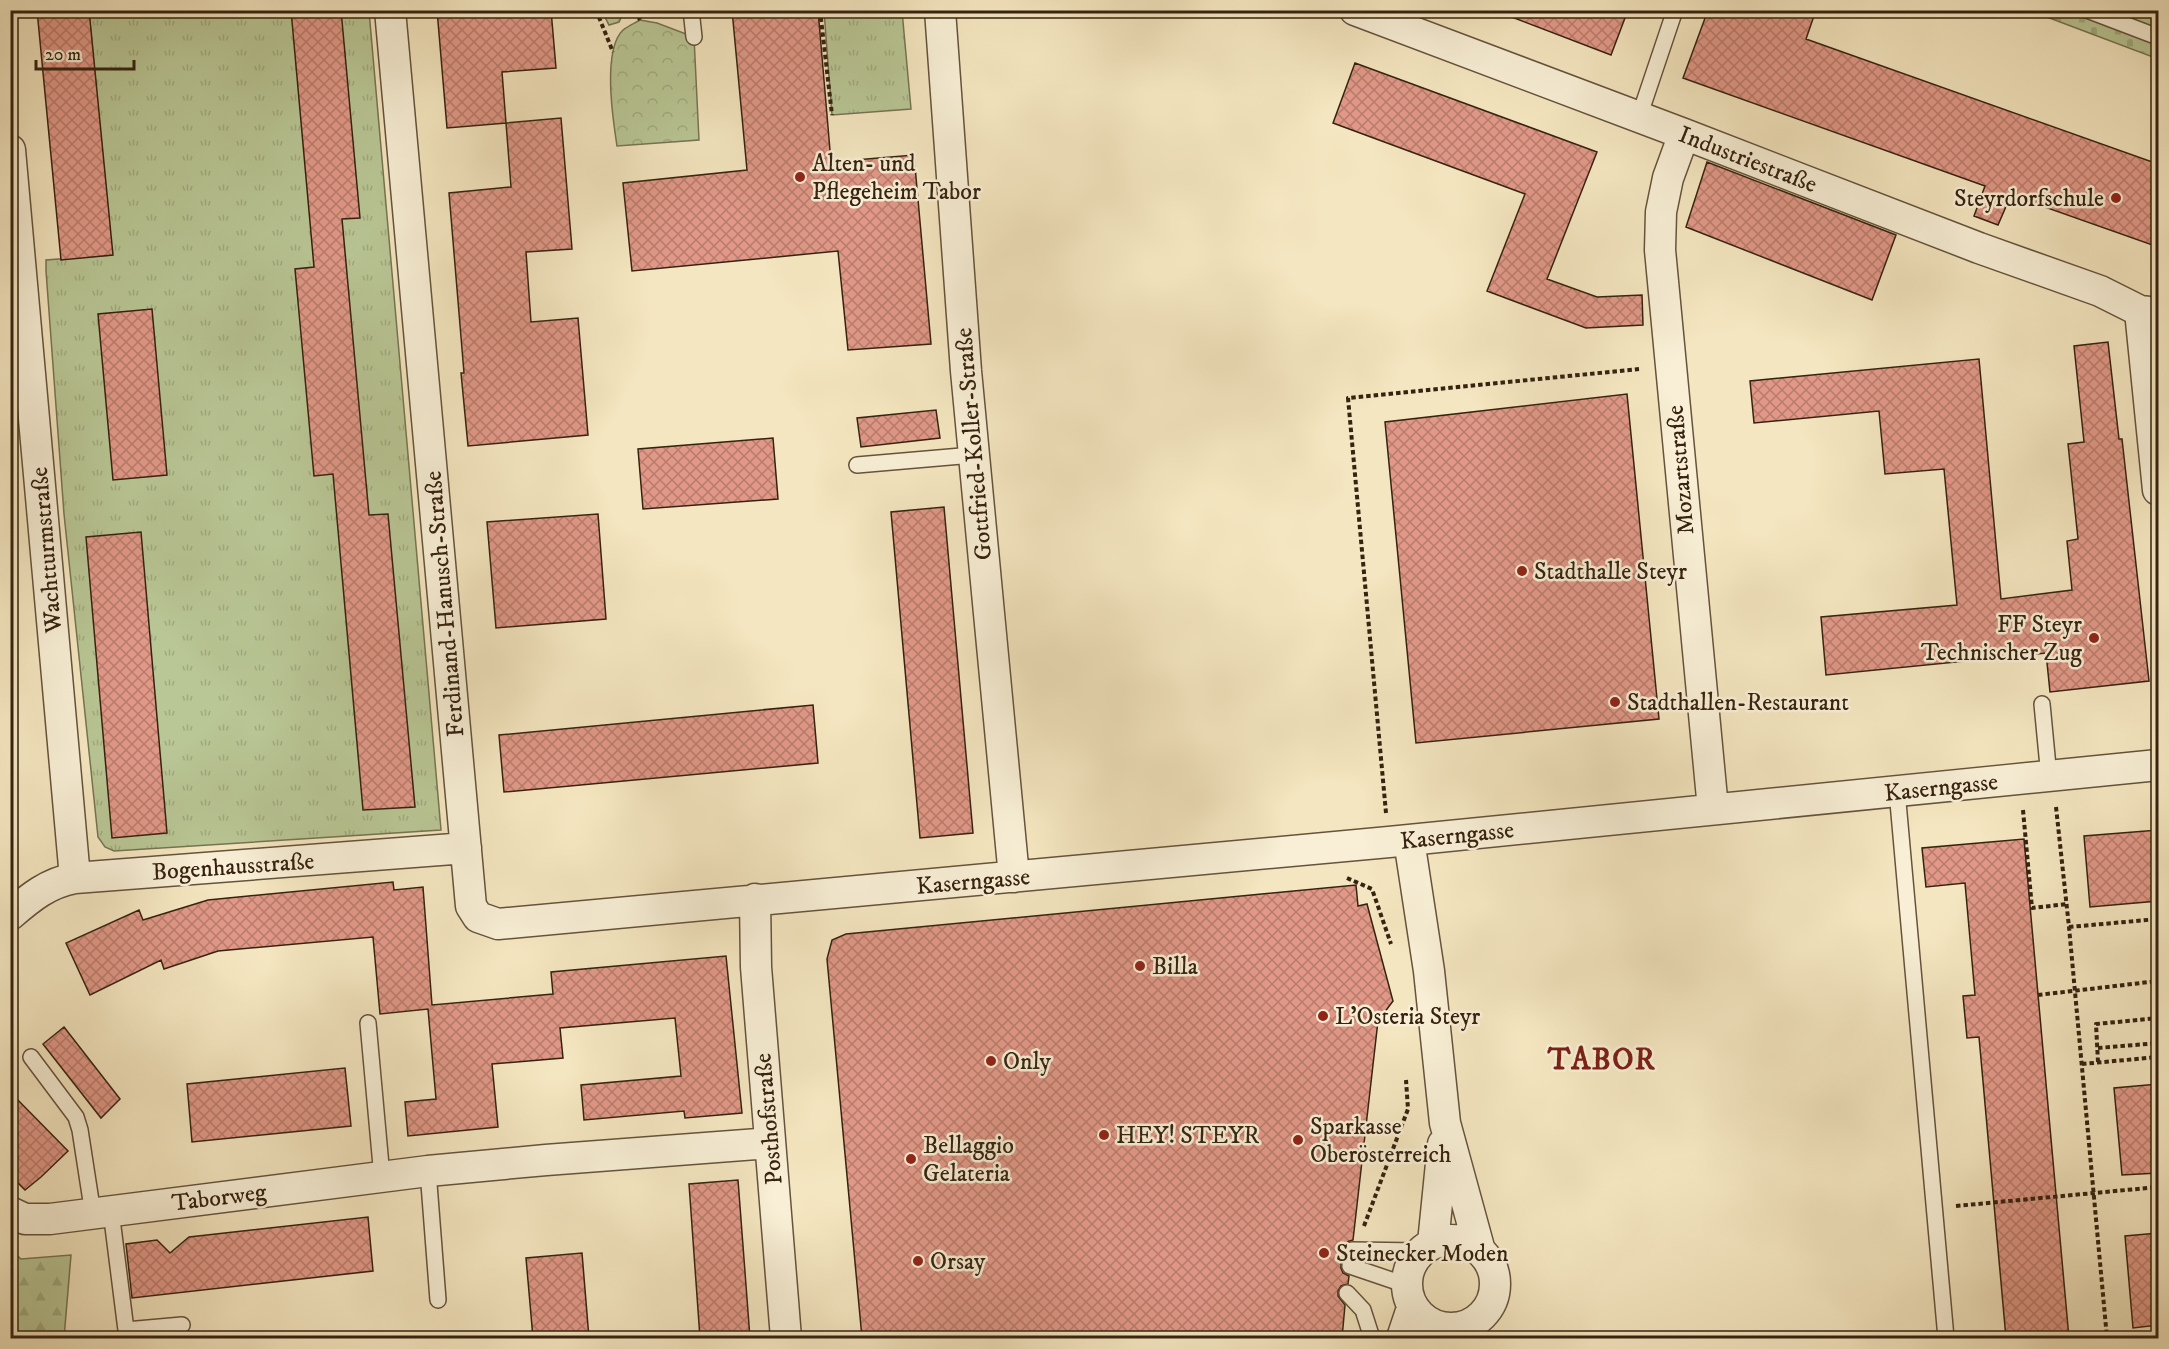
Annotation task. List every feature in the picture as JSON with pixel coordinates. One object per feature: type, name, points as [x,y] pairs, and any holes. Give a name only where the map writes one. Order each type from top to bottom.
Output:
[{"type":"street","name":"Ferdinand-Hanusch-Straße","points":[[390,10],[471,906],[478,917],[498,924],[755,899]]},
{"type":"street","name":"Gottfried-Koller-Straße","points":[[940,10],[973,455],[1014,877]]},
{"type":"street","name":"Industriestraße","points":[[1355,10],[1979,248],[2100,291],[2149,312],[2158,490]]},
{"type":"street","name":"Mozartstraße","points":[[1684,134],[1668,178],[1661,212],[1660,250],[1713,809]]},
{"type":"street","name":"Wachtturmstraße","points":[[10,150],[75,878]]},
{"type":"street","name":"Kaserngasse","points":[[755,899],[1399,841],[2158,765]]},
{"type":"street","points":[[1399,841],[1429,971],[1445,1123],[1480,1251]]},
{"type":"street","name":"Bogenhausstraße","points":[[10,915],[39,891],[61,880],[466,848]]},
{"type":"street","name":"Posthofstraße","points":[[755,899],[756,967],[786,1338]]},
{"type":"street","points":[[1427,1247],[1445,1123]]},
{"type":"street","name":"Taborweg","points":[[10,1212],[25,1220],[50,1220],[428,1171],[770,1143]]},
{"type":"street","points":[[1402,1338],[1409,1296],[1410,1267],[1427,1247],[1449,1240],[1466,1242],[1480,1251],[1492,1267],[1496,1287],[1490,1306],[1476,1322],[1452,1334],[1424,1321],[1409,1296]]},
{"type":"lane","points":[[691,10],[694,37]]},
{"type":"lane","points":[[1639,117],[1675,10]]},
{"type":"lane","points":[[2087,10],[2158,37]]},
{"type":"lane","points":[[857,465],[973,455]]},
{"type":"lane","points":[[2042,704],[2049,777]]},
{"type":"lane","points":[[1897,791],[1946,1338]]},
{"type":"lane","points":[[368,1023],[382,1177]]},
{"type":"lane","points":[[31,1057],[75,1117],[80,1130],[102,1212],[126,1330],[182,1325]]},
{"type":"lane","points":[[428,1171],[438,1300]]},
{"type":"lane","points":[[1352,1250],[1427,1247]]},
{"type":"lane","points":[[1350,1266],[1409,1296]]},
{"type":"lane","points":[[1347,1293],[1363,1310],[1372,1338]]},
{"type":"path","points":[[596,10],[613,52]]},
{"type":"path","points":[[635,10],[640,20]]},
{"type":"path","points":[[820,10],[832,115]]},
{"type":"path","points":[[1399,841],[1348,398],[1670,366]]},
{"type":"path","points":[[2056,807],[2070,927],[2107,1338]]},
{"type":"path","points":[[2023,810],[2032,908],[2067,904]]},
{"type":"path","points":[[1347,878],[1372,890],[1393,950]]},
{"type":"path","points":[[2070,927],[2158,919]]},
{"type":"path","points":[[2038,994],[2158,981]]},
{"type":"path","points":[[2098,1062],[2096,1024],[2158,1018]]},
{"type":"path","points":[[2097,1048],[2158,1043]]},
{"type":"path","points":[[2082,1064],[2158,1057]]},
{"type":"path","points":[[1364,1227],[1408,1109],[1406,1075]]},
{"type":"path","points":[[1934,1208],[2158,1187]]},
{"type":"green space","points":[[732,10],[732,14],[692,16],[659,11]]},
{"type":"green space","points":[[89,11],[369,11],[441,830],[114,851],[105,847],[98,837],[64,514],[46,271],[46,260],[112,255]]},
{"type":"green space","points":[[602,11],[622,11],[623,14],[619,22],[609,25]]},
{"type":"green space","points":[[824,11],[902,11],[911,109],[832,115]]},
{"type":"green space","points":[[2031,11],[2158,11],[2158,59]]},
{"type":"green space","points":[[640,20],[657,23],[694,37],[699,140],[617,146],[611,86],[613,53],[623,30]]},
{"type":"green space","points":[[10,1249],[21,1259],[71,1255],[64,1338],[11,1338]]},
{"type":"building","points":[[37,10],[89,10],[113,255],[61,260]]},
{"type":"building","points":[[291,10],[341,10],[360,218],[342,219],[369,515],[388,514],[415,807],[363,810],[333,474],[314,476],[295,269],[314,267]]},
{"type":"building","points":[[437,10],[551,10],[556,68],[502,72],[506,123],[447,128]]},
{"type":"building","name":"Alten- und Pflegeheim Tabor","points":[[732,10],[818,10],[831,162],[914,155],[931,344],[848,350],[838,251],[632,271],[623,183],[747,170]]},
{"type":"building","points":[[1501,10],[1628,10],[1611,55],[1501,13]]},
{"type":"building","points":[[1708,10],[1816,10],[1806,39],[2158,164],[2158,247],[2011,195],[1998,225],[1974,216],[1985,186],[1683,78]]},
{"type":"building","points":[[1355,63],[1597,152],[1547,279],[1597,297],[1642,295],[1643,325],[1586,328],[1487,291],[1525,194],[1333,123]]},
{"type":"building","points":[[561,118],[572,249],[526,252],[531,322],[578,318],[588,435],[468,446],[449,193],[511,187],[506,123]]},
{"type":"building","points":[[1707,162],[1896,235],[1872,300],[1686,227]]},
{"type":"building","points":[[152,309],[167,475],[113,480],[98,314]]},
{"type":"building","points":[[2108,342],[2119,439],[2122,439],[2149,681],[2050,692],[2046,653],[1826,675],[1821,617],[1957,605],[1944,469],[1885,474],[1879,411],[1754,423],[1750,381],[1979,359],[2001,599],[2072,590],[2067,541],[2078,539],[2068,444],[2084,442],[2074,346]]},
{"type":"building","name":"Stadthalle Steyr","points":[[1627,394],[1659,719],[1416,743],[1385,422]]},
{"type":"building","points":[[936,410],[940,438],[861,447],[857,418]]},
{"type":"building","points":[[773,438],[778,499],[643,509],[638,449]]},
{"type":"building","points":[[944,507],[973,833],[920,838],[891,512]]},
{"type":"building","points":[[598,514],[606,619],[496,628],[487,522]]},
{"type":"building","points":[[141,532],[167,833],[112,838],[86,537]]},
{"type":"building","points":[[813,705],[818,763],[504,792],[499,735]]},
{"type":"building","points":[[2158,830],[2158,901],[2090,907],[2084,836]]},
{"type":"building","points":[[2024,839],[2069,1338],[2006,1338],[1979,1037],[1967,1038],[1963,996],[1975,995],[1965,883],[1926,887],[1922,848]]},
{"type":"building","points":[[393,882],[394,890],[423,887],[432,1005],[553,994],[551,972],[726,956],[742,1113],[685,1118],[684,1111],[584,1120],[581,1085],[681,1076],[675,1018],[560,1028],[563,1058],[492,1064],[498,1127],[408,1136],[405,1102],[436,1099],[428,1009],[380,1014],[373,937],[218,951],[164,969],[161,960],[90,995],[66,943],[139,910],[143,920],[208,900]]},
{"type":"building","name":"HEY! STEYR","points":[[1356,885],[1358,906],[1367,904],[1393,1001],[1378,1021],[1353,1240],[1347,1242],[1342,1249],[1346,1257],[1341,1262],[1341,1268],[1343,1273],[1349,1276],[1348,1284],[1341,1286],[1338,1291],[1338,1296],[1345,1305],[1342,1338],[862,1338],[827,959],[832,940],[846,934]]},
{"type":"building","points":[[64,1027],[120,1099],[101,1118],[43,1044]]},
{"type":"building","points":[[345,1068],[351,1126],[192,1142],[187,1084]]},
{"type":"building","points":[[2158,1084],[2158,1173],[2122,1175],[2114,1088]]},
{"type":"building","points":[[10,1092],[68,1151],[25,1190],[10,1175]]},
{"type":"building","points":[[738,1180],[750,1338],[700,1338],[689,1184]]},
{"type":"building","points":[[368,1217],[373,1271],[132,1298],[126,1244],[157,1240],[170,1253],[189,1237]]},
{"type":"building","points":[[2158,1233],[2158,1325],[2133,1328],[2125,1236]]},
{"type":"building","points":[[582,1253],[589,1338],[533,1338],[526,1258]]},
{"type":"place","name":"Alten- und Pflegeheim Tabor","points":[[800,177]]},
{"type":"place","name":"Steyrdorfschule","points":[[2116,198]]},
{"type":"place","name":"Stadthalle Steyr","points":[[1522,571]]},
{"type":"place","name":"FF Steyr Technischer Zug","points":[[2094,638]]},
{"type":"place","name":"Stadthallen-Restaurant","points":[[1615,702]]},
{"type":"place","name":"Billa","points":[[1140,966]]},
{"type":"place","name":"L'Osteria Steyr","points":[[1323,1016]]},
{"type":"place","name":"Only","points":[[991,1061]]},
{"type":"place","name":"HEY! STEYR","points":[[1104,1135]]},
{"type":"place","name":"Sparkasse Oberösterreich","points":[[1298,1140]]},
{"type":"place","name":"Bellaggio Gelateria","points":[[911,1159]]},
{"type":"place","name":"Steinecker Moden","points":[[1324,1253]]},
{"type":"place","name":"Orsay","points":[[918,1261]]},
{"type":"district","name":"TABOR","points":[[1602,1059]]}]
